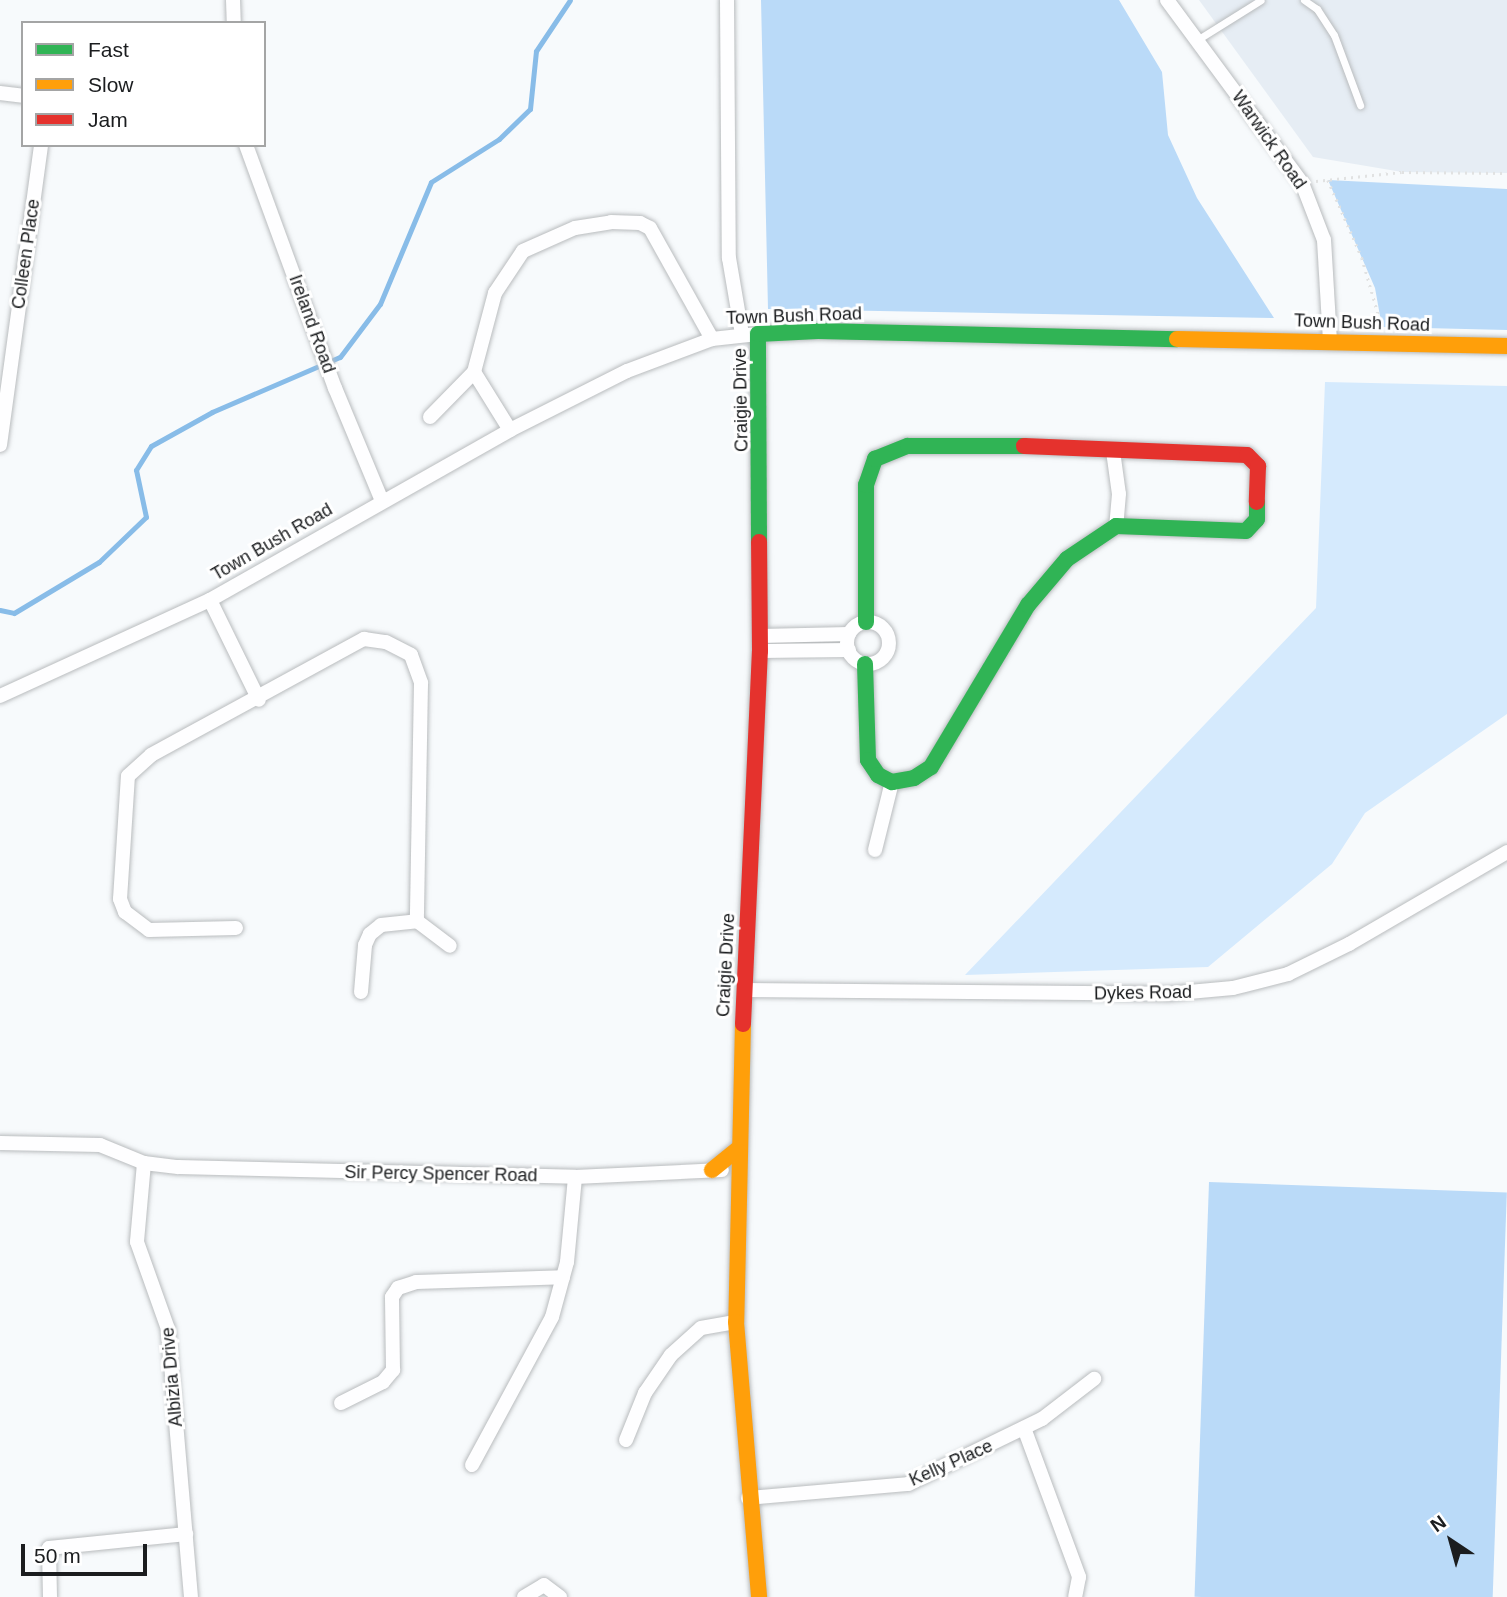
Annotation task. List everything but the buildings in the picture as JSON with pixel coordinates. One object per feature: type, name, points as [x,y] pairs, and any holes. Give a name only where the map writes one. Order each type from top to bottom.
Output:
[{"type":"street","points":[[233,0],[234,21]]},
{"type":"street","points":[[727,0],[729,258],[750,334]]},
{"type":"street","name":"Warwick Road","points":[[1167,0],[1302,183],[1324,240],[1330,341]]},
{"type":"street","points":[[0,93],[21,96]]},
{"type":"street","name":"Colleen Place","points":[[0,445],[41,147]]},
{"type":"street","name":"Ireland Road","points":[[247,147],[335,388],[382,501]]},
{"type":"street","points":[[430,417],[474,372],[495,293],[523,251],[556,233],[611,222],[640,223],[656,235],[712,339]]},
{"type":"street","name":"Town Bush Road","points":[[0,695],[210,600],[510,430],[627,370],[712,339],[750,334],[818,331],[1507,346]]},
{"type":"street","name":"Craigie Drive","points":[[750,334],[760,644],[737,1150],[736,1322],[748,1498],[759,1597]]},
{"type":"street","points":[[474,372],[510,430]]},
{"type":"street","points":[[760,644],[849,649],[865,664],[864,746],[871,767],[892,782],[914,778],[931,767],[1043,583],[1066,559],[1116,526],[1246,531],[1257,519],[1258,466],[1247,455],[1113,451],[1066,446],[908,446],[875,458],[866,485],[866,622]]},
{"type":"street","points":[[1113,451],[1119,494],[1116,526]]},
{"type":"street","points":[[210,600],[259,700]]},
{"type":"street","points":[[760,644],[849,634],[866,622],[882,626],[890,644],[884,657],[865,664]]},
{"type":"street","points":[[849,634],[849,649]]},
{"type":"street","points":[[236,928],[149,930],[125,912],[120,900],[124,786],[128,776],[151,755],[259,700],[364,639],[386,642],[411,655],[421,683],[417,921]]},
{"type":"street","points":[[875,850],[892,782]]},
{"type":"street","name":"Dykes Road","points":[[744,990],[1167,994],[1233,988],[1288,974],[1349,944],[1507,852]]},
{"type":"street","points":[[361,992],[370,934],[381,925],[417,921],[450,946]]},
{"type":"street","points":[[0,1143],[100,1145],[144,1163]]},
{"type":"street","points":[[712,1170],[737,1150]]},
{"type":"street","name":"Sir Percy Spencer Road","points":[[144,1163],[575,1177],[737,1170]]},
{"type":"street","name":"Albizia Drive","points":[[144,1163],[137,1242],[168,1329],[191,1597]]},
{"type":"street","points":[[472,1465],[543,1341],[563,1277],[575,1177]]},
{"type":"street","points":[[341,1403],[383,1382],[393,1370],[392,1297],[398,1288],[416,1282],[563,1277]]},
{"type":"street","points":[[626,1440],[654,1376],[701,1328],[736,1322]]},
{"type":"street","name":"Kelly Place","points":[[748,1498],[908,1484],[1024,1428],[1094,1379]]},
{"type":"street","points":[[1024,1428],[1079,1577],[1075,1597]]},
{"type":"street","points":[[50,1597],[49,1548],[186,1534]]},
{"type":"street","points":[[524,1597],[544,1584],[560,1597]]},
{"type":"lane","points":[[1197,40],[1261,0]]},
{"type":"lane","points":[[1304,0],[1317,9],[1334,34],[1360,105]]},
{"type":"path","points":[[1302,183],[1402,172],[1507,173]]},
{"type":"path","points":[[1328,180],[1362,258],[1382,327],[1396,328]]},
{"type":"shaded area","points":[[761,0],[1119,0],[1162,72],[1168,135],[1197,198],[1274,318],[768,309]]},
{"type":"shaded area","points":[[1199,0],[1507,0],[1507,173],[1402,172],[1313,157]]},
{"type":"shaded area","points":[[1328,180],[1507,189],[1507,330],[1382,327],[1375,288]]},
{"type":"shaded area","points":[[1325,382],[1507,386],[1507,714],[1365,813],[1332,864],[1208,967],[965,975],[1316,608]]},
{"type":"shaded area","points":[[1209,1182],[1507,1192],[1493,1597],[1195,1597]]},
{"type":"waterway","points":[[0,610],[14,613],[99,562],[146,517],[136,470],[151,446],[212,412],[340,357],[380,304],[431,182],[499,139],[530,109],[536,51],[570,0]]},
{"type":"traffic: fast","points":[[759,542],[758,334],[818,331],[1177,339]]},
{"type":"traffic: fast","points":[[866,622],[866,485],[875,459],[908,446],[1024,446]]},
{"type":"traffic: fast","points":[[865,664],[868,760],[878,775],[892,782],[914,778],[931,767],[1028,605],[1067,559],[1116,526],[1246,531],[1257,519],[1257,502]]},
{"type":"traffic: slow","points":[[1177,339],[1507,346]]},
{"type":"traffic: slow","points":[[743,1024],[736,1322],[759,1597]]},
{"type":"traffic: slow","points":[[712,1170],[737,1150]]},
{"type":"traffic: jam","points":[[1024,446],[1247,455],[1258,466],[1257,502]]},
{"type":"traffic: jam","points":[[743,1024],[760,651],[759,542]]}]
